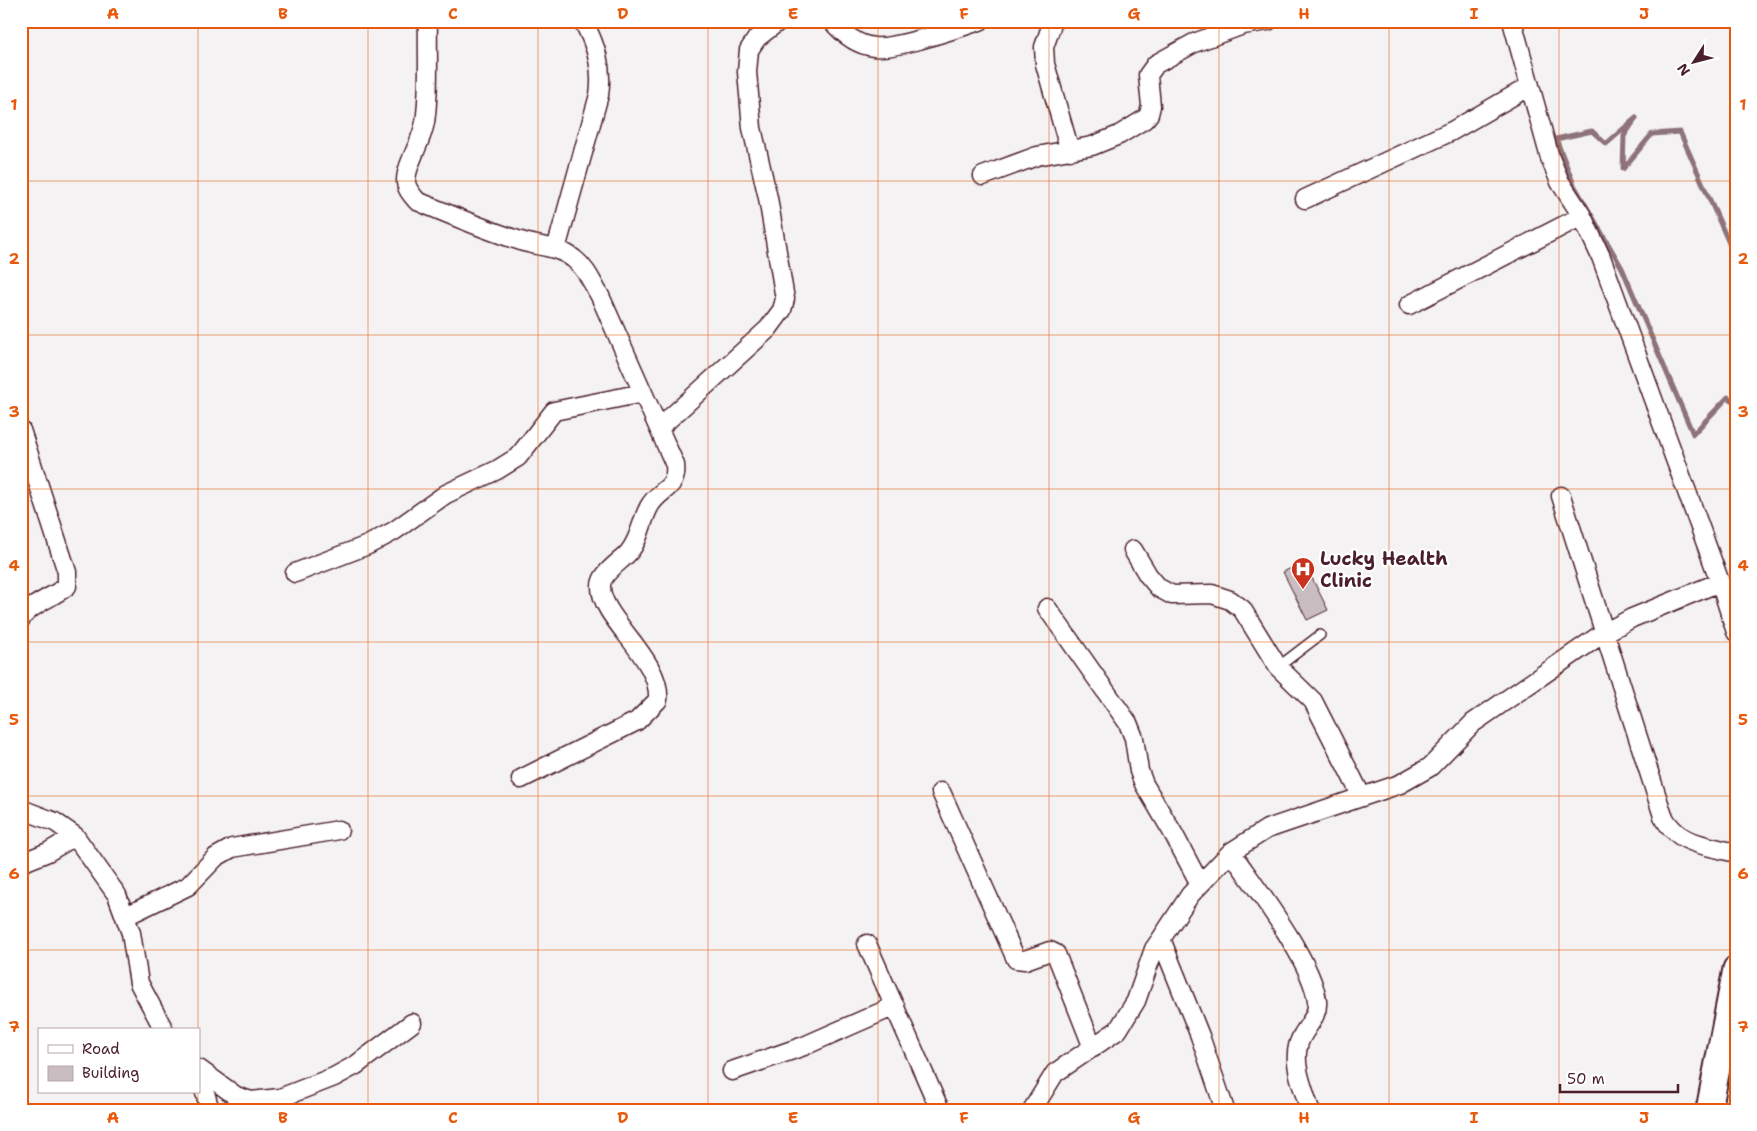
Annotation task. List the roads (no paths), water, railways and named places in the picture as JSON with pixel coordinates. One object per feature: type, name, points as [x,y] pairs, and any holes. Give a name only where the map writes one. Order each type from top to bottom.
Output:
[{"type":"main road","points":[[1709,1110],[1728,1047],[1736,969]]},
{"type":"street","points":[[428,21],[426,120],[422,140],[407,171],[406,183],[411,193],[417,201],[492,231],[523,242],[556,249],[573,257],[585,269],[675,465],[676,476],[672,485],[658,495],[649,507],[638,538],[629,552],[604,576],[600,586],[606,603],[649,668],[659,690],[658,700],[637,721],[521,779]]},
{"type":"street","points":[[556,249],[599,94],[602,76],[599,58],[582,21]]},
{"type":"street","points":[[659,428],[768,328],[782,310],[785,300],[768,198],[752,128],[747,72],[749,50],[757,38],[779,21]]},
{"type":"street","points":[[832,21],[844,35],[874,47],[907,42],[980,21]]},
{"type":"street","points":[[1053,21],[1044,48],[1045,64],[1070,151]]},
{"type":"street","points":[[982,176],[1037,156],[1052,152],[1070,151],[1104,142],[1145,119],[1151,106],[1148,75],[1156,64],[1194,43],[1243,25],[1268,21]]},
{"type":"street","points":[[1512,21],[1550,158],[1560,182],[1582,216],[1602,257],[1720,582],[1736,632]]},
{"type":"street","points":[[1305,199],[1452,130],[1530,86]]},
{"type":"street","points":[[1409,305],[1582,216]]},
{"type":"street","points":[[295,572],[368,545],[394,531],[446,494],[497,470],[518,456],[554,411],[643,393]]},
{"type":"street","points":[[21,430],[67,572],[67,586],[56,596],[35,604],[21,619]]},
{"type":"street","points":[[1561,496],[1606,632],[1626,703],[1668,827],[1675,834],[1691,842],[1736,853]]},
{"type":"street","points":[[1133,550],[1148,575],[1159,588],[1172,595],[1212,594],[1230,600],[1242,609],[1278,667],[1313,701],[1362,797]]},
{"type":"street","points":[[1032,1110],[1056,1073],[1118,1030],[1128,1016],[1161,938],[1190,894],[1231,852],[1267,829],[1400,784],[1430,767],[1474,723],[1606,632],[1632,618],[1720,582]]},
{"type":"street","points":[[1047,608],[1128,723],[1134,738],[1139,771],[1144,784],[1200,884]]},
{"type":"street","points":[[941,792],[1016,959],[1025,960],[1050,951],[1056,954],[1093,1048]]},
{"type":"street","points":[[21,809],[60,825],[75,836],[117,895],[131,934],[139,983],[163,1028]]},
{"type":"street","points":[[126,916],[188,886],[216,857],[232,848],[339,830]]},
{"type":"street","points":[[21,863],[48,852],[75,836]]},
{"type":"street","points":[[1231,852],[1267,904],[1305,966],[1317,1002],[1313,1020],[1298,1044],[1297,1060],[1310,1110]]},
{"type":"street","points":[[1161,938],[1200,1036],[1225,1110]]},
{"type":"street","points":[[867,944],[940,1110]]},
{"type":"street","points":[[732,1071],[804,1046],[895,1006]]},
{"type":"street","points":[[200,1071],[236,1096],[252,1101],[280,1098],[334,1077],[356,1065],[412,1024]]},
{"type":"street","points":[[200,1074],[210,1110]]},
{"type":"lane","points":[[1278,667],[1320,634]]},
{"type":"waterway","points":[[1693,434],[1622,268],[1574,185],[1556,139],[1592,131],[1606,144],[1636,118],[1624,136],[1623,169],[1652,134],[1680,132],[1736,259]]},
{"type":"waterway","points":[[1693,434],[1728,397],[1736,403]]},
{"type":"place","name":"Lucky Health Clinic","points":[[1303,590]]}]
